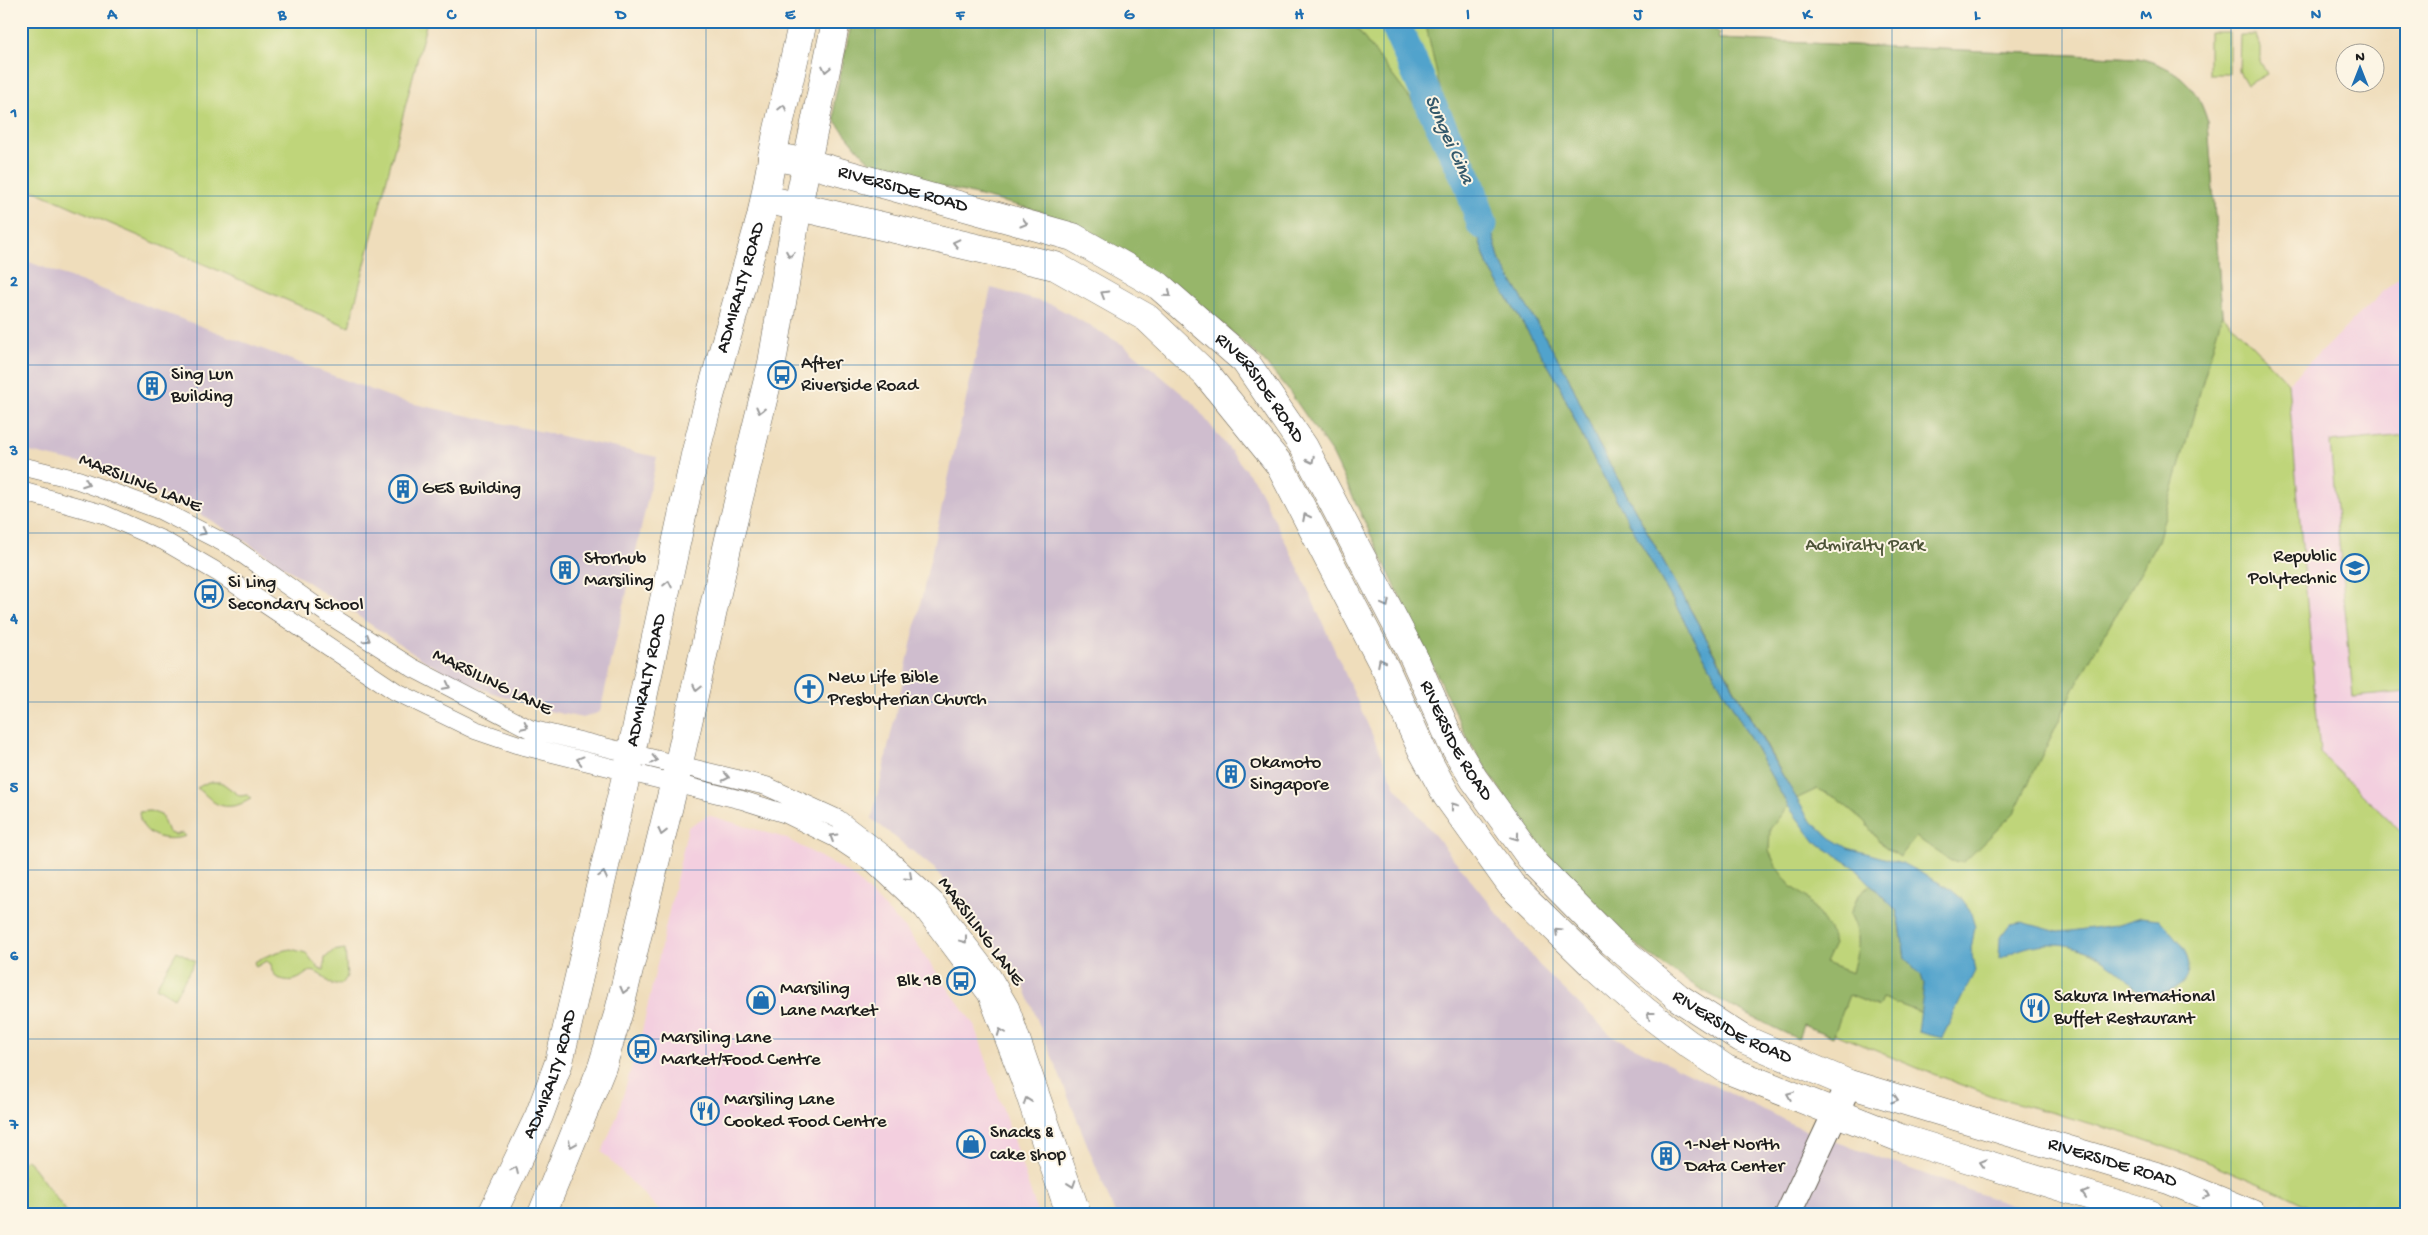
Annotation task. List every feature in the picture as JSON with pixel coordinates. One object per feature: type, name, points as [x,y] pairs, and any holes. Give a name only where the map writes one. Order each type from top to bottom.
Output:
[{"type":"main road","name":"ADMIRALTY ROAD","points":[[492,1214],[539,1116],[559,1062],[629,763],[704,416],[765,198],[772,156],[803,21]]},
{"type":"main road","name":"ADMIRALTY ROAD","points":[[542,1214],[602,1067],[619,1012],[772,363],[798,206],[836,21]]},
{"type":"main road","name":"RIVERSIDE ROAD","points":[[772,156],[807,163],[1073,236],[1159,286],[1245,361],[1304,446],[1414,658],[1452,741],[1469,772],[1536,865],[1610,941],[1679,998],[1741,1038],[1849,1084],[2169,1180],[2252,1214]]},
{"type":"main road","name":"RIVERSIDE ROAD","points":[[765,198],[1054,266],[1147,318],[1206,374],[1279,464],[1386,670],[1422,750],[1443,789],[1511,885],[1592,965],[1644,1012],[1726,1068],[1835,1113],[1900,1138],[2150,1214]]},
{"type":"street","name":"MARSILING LANE","points":[[21,466],[78,480],[160,510],[234,548],[326,613],[413,668],[530,729],[629,763],[676,775],[742,800],[786,814],[835,838],[874,864],[923,910],[987,995],[1026,1075],[1082,1214]]},
{"type":"street","name":"MARSILING LANE","points":[[21,491],[103,514],[164,541],[219,573],[396,691],[448,718],[516,744],[629,763]]},
{"type":"street","name":"MARSILING LANE","points":[[1026,1075],[1065,1214]]},
{"type":"street","points":[[1788,1214],[1849,1084]]},
{"type":"shaded area","points":[[21,259],[401,401],[657,457],[600,712],[583,718],[544,710],[473,686],[428,663],[261,551],[177,500],[88,465],[21,450]]},
{"type":"shaded area","name":"Republic Polytechnic","points":[[2407,269],[2407,838],[2320,753],[2288,383]]},
{"type":"shaded area","points":[[991,288],[1053,305],[1125,346],[1192,402],[1256,483],[1295,561],[1395,786],[1539,965],[1612,1036],[1811,1133],[2035,1214],[1115,1214],[1023,984],[935,869],[872,819]]},
{"type":"shaded area","points":[[708,815],[785,838],[817,855],[853,876],[905,928],[975,1026],[1038,1214],[663,1214],[602,1152],[617,1116],[642,1031],[688,827]]},
{"type":"green space","points":[[21,21],[427,21],[349,327],[21,185]]},
{"type":"green space","points":[[852,21],[1351,21],[1418,109],[1462,185],[1487,264],[1558,382],[1588,449],[1788,806],[1770,829],[1769,851],[1777,868],[1790,885],[1807,898],[1829,929],[1834,944],[1825,963],[1852,973],[1858,937],[1850,914],[1858,896],[1871,884],[1896,910],[1905,958],[1921,975],[1924,984],[1922,1013],[1882,998],[1879,1007],[1849,995],[1833,1037],[1803,1025],[1798,1039],[1698,988],[1643,950],[1616,928],[1591,904],[1546,852],[1504,796],[1467,738],[1333,455],[1289,391],[1262,359],[1208,311],[1082,228],[1039,211],[878,170],[835,121],[834,103]]},
{"type":"green space","name":"Admiralty Park","points":[[862,21],[1699,21],[1720,33],[1717,37],[1719,39],[2138,58],[2163,66],[2174,72],[2183,79],[2198,98],[2208,123],[2222,314],[2288,383],[2320,753],[2407,838],[2407,1214],[2324,1214],[2283,1194],[2203,1160],[2128,1134],[1992,1096],[1920,1069],[1804,1021],[1312,390]]},
{"type":"green space","points":[[1425,21],[1699,21],[1720,33],[1717,37],[1719,39],[2138,58],[2163,66],[2174,72],[2183,79],[2198,98],[2208,123],[2222,314],[2158,541],[2079,679],[2014,813],[1964,862],[1951,861],[1916,837],[1900,857],[1880,843],[1864,821],[1836,798],[1817,789],[1796,799],[1598,443],[1568,376],[1500,261],[1477,179],[1441,93]]},
{"type":"green space","points":[[2209,32],[2229,32],[2229,74],[2209,74]]},
{"type":"green space","points":[[2240,35],[2256,35],[2260,47],[2260,61],[2267,74],[2247,85],[2239,71]]},
{"type":"green space","points":[[2407,435],[2407,692],[2353,697],[2330,442]]},
{"type":"green space","points":[[208,782],[221,782],[240,796],[247,795],[252,798],[241,804],[219,805],[197,788]]},
{"type":"green space","points":[[150,811],[161,815],[168,832],[174,835],[182,833],[186,836],[170,839],[155,836],[149,832],[140,820],[139,812]]},
{"type":"green space","points":[[291,949],[306,953],[319,969],[324,970],[325,958],[333,951],[345,949],[347,977],[342,984],[331,984],[312,971],[295,980],[287,980],[277,978],[272,971],[271,964],[266,961],[256,967],[254,962],[272,954]]},
{"type":"green space","points":[[177,951],[195,961],[174,998],[156,987]]},
{"type":"green space","points":[[27,1159],[68,1214],[21,1214],[21,1163]]},
{"type":"water","points":[[1477,180],[1500,261],[1568,376],[1598,443],[1774,761],[1809,819],[1831,838],[1848,848],[1902,863],[1949,888],[1962,899],[1970,910],[1975,927],[1971,949],[1975,971],[1942,1038],[1918,1032],[1924,984],[1921,975],[1905,958],[1896,910],[1854,867],[1815,842],[1788,806],[1588,449],[1558,382],[1487,264],[1462,185]]},
{"type":"water","points":[[2141,917],[2159,919],[2179,942],[2187,957],[2189,967],[2188,975],[2184,982],[2178,987],[2161,994],[2143,996],[2112,966],[2095,955],[2078,948],[2060,944],[2020,949],[1999,959],[2000,937],[2010,924],[2022,922],[2058,932],[2115,925]]},
{"type":"waterway","name":"Sungei Cina","points":[[1394,21],[1429,101],[1469,183],[1482,224]]},
{"type":"place","name":"After Riverside Road","points":[[782,375]]},
{"type":"place","name":"Sing Lun Building","points":[[152,386]]},
{"type":"place","name":"GES Building","points":[[403,489]]},
{"type":"place","name":"Republic Polytechnic","points":[[2355,568]]},
{"type":"place","name":"Storhub Marsiling","points":[[565,570]]},
{"type":"place","name":"Si Ling Secondary School","points":[[209,594]]},
{"type":"place","name":"New Life Bible Presbyterian Church","points":[[809,689]]},
{"type":"place","name":"Okamoto Singapore","points":[[1231,774]]},
{"type":"place","name":"Blk 18","points":[[961,981]]},
{"type":"place","name":"Marsiling Lane Market","points":[[761,1000]]},
{"type":"place","name":"Sakura International Buffet Restaurant","points":[[2035,1008]]},
{"type":"place","name":"Marsiling Lane Market/Food Centre","points":[[642,1049]]},
{"type":"place","name":"Marsiling Lane Cooked Food Centre","points":[[705,1111]]},
{"type":"place","name":"Snacks & cake shop","points":[[971,1144]]},
{"type":"place","name":"1-Net North Data Center","points":[[1666,1156]]}]
